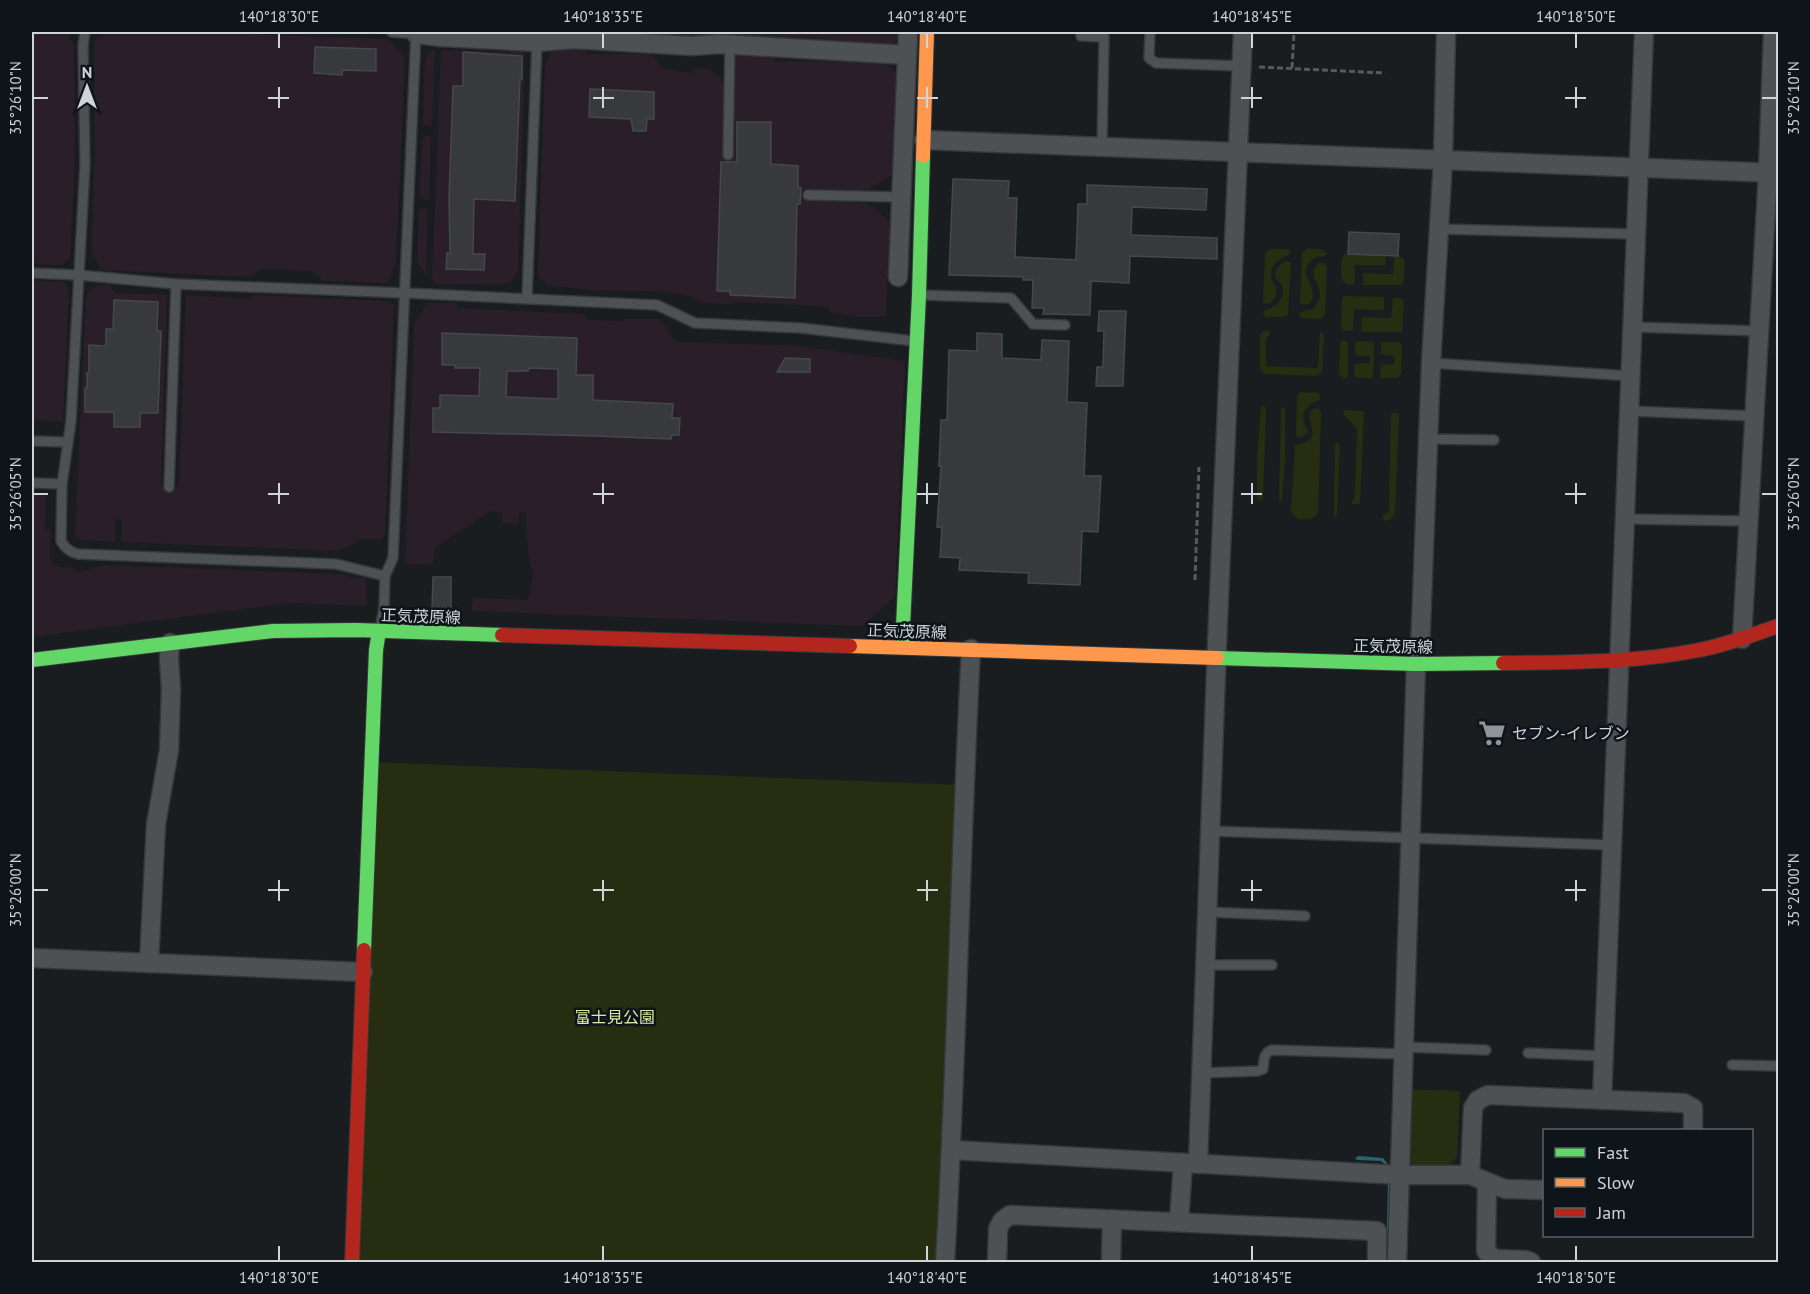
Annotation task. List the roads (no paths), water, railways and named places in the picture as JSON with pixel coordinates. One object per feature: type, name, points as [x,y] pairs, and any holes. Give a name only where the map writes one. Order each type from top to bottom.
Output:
[{"type":"main road","points":[[902,647],[919,296],[927,32]]},
{"type":"main road","name":"正気茂原線","points":[[32,660],[273,631],[379,631],[1416,664],[1620,661],[1701,650],[1779,626]]},
{"type":"main road","points":[[352,1263],[376,650],[379,631]]},
{"type":"street","points":[[898,278],[908,32]]},
{"type":"street","points":[[1179,1222],[1191,1163],[1202,1073],[1243,32]]},
{"type":"street","points":[[1397,1263],[1416,664],[1420,652],[1431,363],[1443,160],[1446,32]]},
{"type":"street","points":[[1602,1100],[1644,32]]},
{"type":"street","points":[[1742,639],[1759,331],[1773,173],[1773,32]]},
{"type":"street","points":[[416,33],[441,37],[537,42],[573,39],[907,55]]},
{"type":"street","points":[[924,140],[1773,173]]},
{"type":"street","points":[[149,963],[156,824],[169,750],[170,643]]},
{"type":"street","points":[[945,1263],[952,1150],[964,785],[971,650]]},
{"type":"street","points":[[32,958],[363,972]]},
{"type":"street","points":[[1531,1263],[1526,1260],[1494,1259],[1486,1251],[1473,1108],[1478,1100],[1488,1095],[1684,1103],[1693,1108],[1693,1129]]},
{"type":"street","points":[[952,1150],[1479,1179],[1505,1189],[1543,1190]]},
{"type":"street","points":[[997,1263],[998,1229],[1002,1221],[1010,1215],[1377,1231],[1377,1263]]},
{"type":"street","points":[[1111,1263],[1112,1220]]},
{"type":"lane","points":[[85,32],[83,45],[85,164],[81,251],[71,421],[62,484],[61,541],[70,552],[78,554],[336,564],[385,576]]},
{"type":"lane","points":[[379,631],[384,607],[385,576],[393,558],[416,33],[392,32]]},
{"type":"lane","points":[[1081,32],[1081,36],[1104,37],[1102,147]]},
{"type":"lane","points":[[1150,32],[1149,58],[1156,63],[1242,66]]},
{"type":"lane","points":[[527,298],[537,42]]},
{"type":"lane","points":[[728,155],[730,45]]},
{"type":"lane","points":[[808,195],[901,197]]},
{"type":"lane","points":[[1439,229],[1636,234]]},
{"type":"lane","points":[[32,273],[176,284],[657,304],[695,323],[801,328],[916,342]]},
{"type":"lane","points":[[169,487],[176,284]]},
{"type":"lane","points":[[919,296],[1011,298],[1033,324],[1065,325]]},
{"type":"lane","points":[[1633,327],[1759,331]]},
{"type":"lane","points":[[1431,363],[1631,376]]},
{"type":"lane","points":[[1629,411],[1754,416]]},
{"type":"lane","points":[[1428,439],[1494,440]]},
{"type":"lane","points":[[32,441],[68,442]]},
{"type":"lane","points":[[32,483],[62,484]]},
{"type":"lane","points":[[1625,519],[1748,521]]},
{"type":"lane","points":[[1210,831],[1612,845]]},
{"type":"lane","points":[[1207,912],[1305,916]]},
{"type":"lane","points":[[1205,965],[1272,965]]},
{"type":"lane","points":[[1202,1073],[1258,1071],[1263,1069],[1267,1052],[1272,1050],[1486,1050]]},
{"type":"lane","points":[[1528,1053],[1603,1056]]},
{"type":"lane","points":[[1732,1065],[1779,1066]]},
{"type":"water","points":[[1359,1156],[1383,1158],[1391,1168],[1390,1262],[1386,1262],[1387,1166],[1381,1161],[1355,1158]]},
{"type":"place","name":"セブン-イレブン","points":[[1492,733]]},
{"type":"park label","name":"富士見公園","points":[[615,1017]]}]
